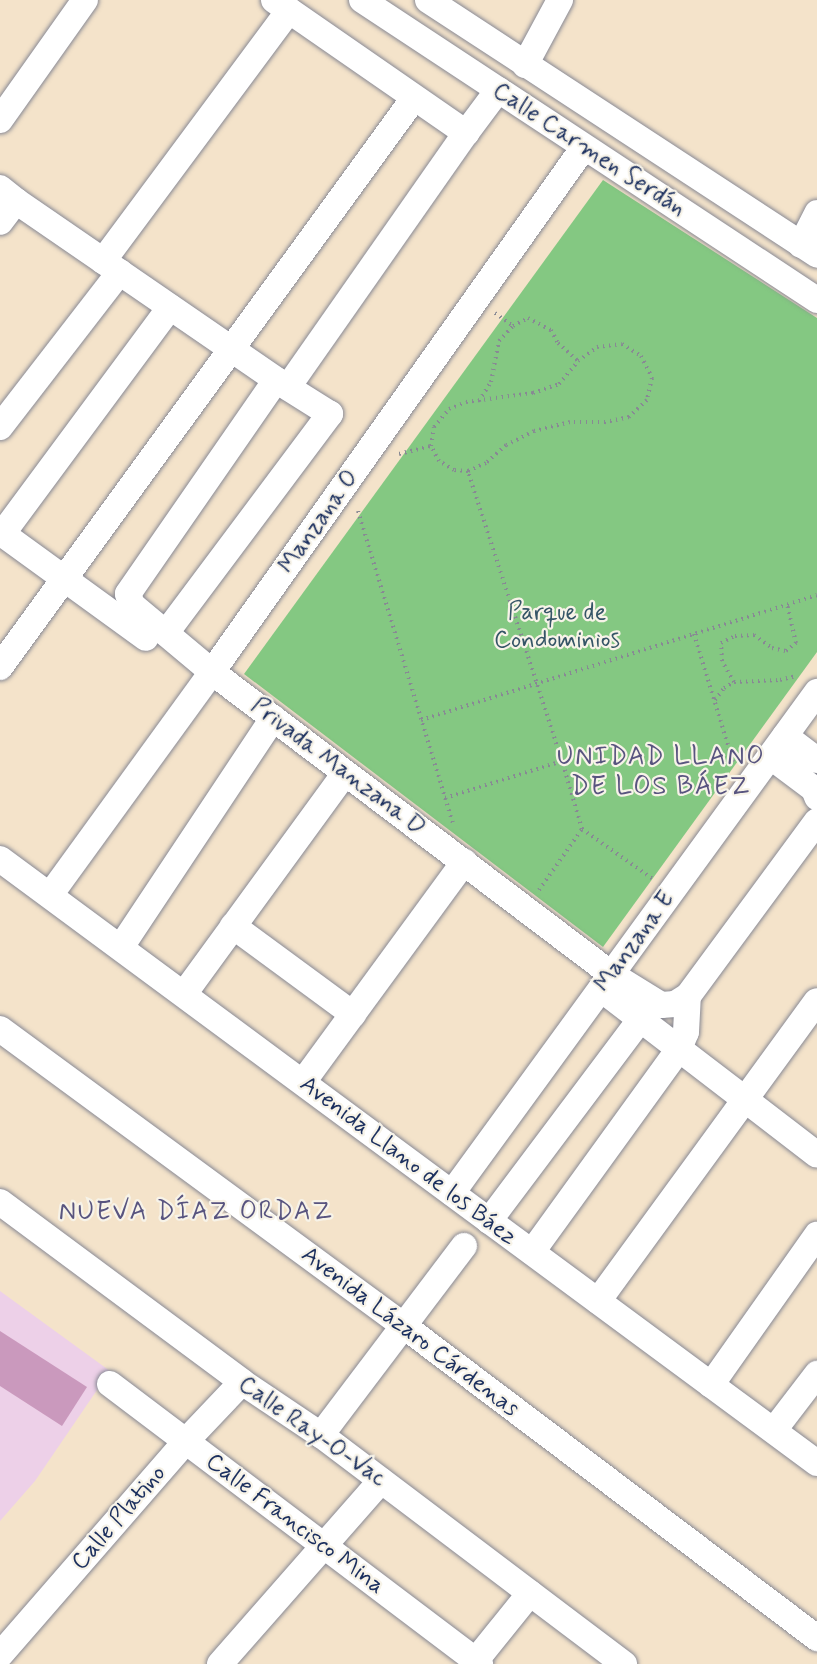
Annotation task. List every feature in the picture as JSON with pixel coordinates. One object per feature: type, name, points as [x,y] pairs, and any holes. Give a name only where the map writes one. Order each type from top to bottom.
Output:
[{"type":"street","points":[[0,120],[85,0]]},
{"type":"street","name":"Calle Carmen Serdán","points":[[362,0],[817,300]]},
{"type":"street","name":"Calle Carmen Serdán","points":[[428,0],[809,250]]},
{"type":"street","points":[[525,65],[560,0]]},
{"type":"street","points":[[0,427],[112,267],[281,6],[466,134]]},
{"type":"street","points":[[208,677],[166,633],[132,605],[128,594],[498,90]]},
{"type":"street","points":[[0,667],[67,579],[414,98]]},
{"type":"street","name":"Manzana O","points":[[50,895],[585,147]]},
{"type":"street","points":[[0,222],[8,194],[282,384],[330,414],[166,633]]},
{"type":"street","points":[[809,250],[817,213]]},
{"type":"street","points":[[170,307],[1,532],[208,677]]},
{"type":"street","name":"Privada Manzana D","points":[[208,677],[273,718],[526,909],[606,981]]},
{"type":"street","name":"Manzana E","points":[[453,1193],[777,746],[808,683]]},
{"type":"street","points":[[121,947],[273,718]]},
{"type":"street","points":[[777,746],[817,760],[810,789]]},
{"type":"street","points":[[777,746],[810,789]]},
{"type":"street","points":[[184,994],[345,773]]},
{"type":"street","points":[[606,981],[662,1005],[675,1004],[688,996],[817,821]]},
{"type":"street","name":"Avenida Llano de los Báez","points":[[0,859],[817,1463]]},
{"type":"street","points":[[303,1083],[464,862]]},
{"type":"street","points":[[233,926],[353,1014]]},
{"type":"street","points":[[606,981],[640,1020],[745,1100],[813,1143]]},
{"type":"street","points":[[532,1252],[679,1049],[686,1032],[688,996]]},
{"type":"street","points":[[598,1301],[817,1001]]},
{"type":"street","points":[[489,1221],[640,1020]]},
{"type":"street","name":"Avenida Lázaro Cárdenas","points":[[0,1029],[404,1326],[817,1638]]},
{"type":"street","name":"Calle Ray-O-Vac","points":[[1,1204],[242,1382],[321,1436],[624,1664]]},
{"type":"street","points":[[711,1385],[817,1235]]},
{"type":"street","points":[[321,1436],[465,1246]]},
{"type":"street","points":[[774,1430],[817,1374]]},
{"type":"street","name":"Calle Platino","points":[[0,1655],[186,1441],[242,1382]]},
{"type":"street","name":"Calle Francisco Mina","points":[[110,1384],[476,1663]]},
{"type":"street","points":[[220,1664],[381,1481]]},
{"type":"street","points":[[476,1663],[530,1593]]},
{"type":"path","points":[[477,299],[513,326]]},
{"type":"path","points":[[479,401],[491,382],[499,341],[513,326],[528,318],[551,330],[558,343],[578,362]]},
{"type":"path","points":[[622,344],[641,356],[652,378],[647,400],[629,417],[605,422],[570,422],[534,431],[506,445],[486,463],[468,471],[454,470],[439,461],[430,446],[434,427],[449,409],[479,401],[533,393],[559,384],[578,362],[597,347],[622,344]]},
{"type":"path","points":[[468,471],[538,683],[582,829],[671,891]]},
{"type":"path","points":[[355,504],[464,862]]},
{"type":"path","points":[[421,720],[817,596]]},
{"type":"path","points":[[734,682],[722,661],[721,643],[735,636],[754,635],[772,648],[786,651],[796,643],[788,604]]},
{"type":"path","points":[[694,634],[743,794]]},
{"type":"path","points":[[714,700],[724,688],[734,682],[780,680],[808,683]]},
{"type":"path","points":[[445,798],[562,761]]},
{"type":"path","points":[[526,909],[582,829]]},
{"type":"shaded area","points":[[0,1291],[110,1371],[35,1481],[0,1521]]},
{"type":"green space","name":"Parque de Condominios","points":[[603,180],[817,318],[817,652],[603,947],[244,674]]},
{"type":"building","points":[[0,1331],[87,1387],[62,1426],[0,1386]]},
{"type":"district","name":"UNIDAD LLANO DE LOS BÁEZ","points":[[661,773]]},
{"type":"district","name":"NUEVA DÍAZ ORDAZ","points":[[196,1213]]}]
